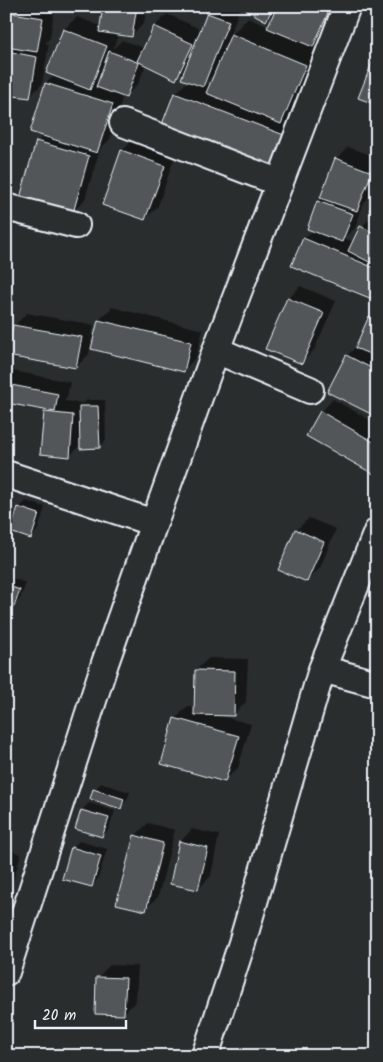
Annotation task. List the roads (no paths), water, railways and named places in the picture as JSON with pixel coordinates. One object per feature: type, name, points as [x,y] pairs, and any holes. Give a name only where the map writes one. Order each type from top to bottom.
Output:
[{"type":"street","points":[[6,972],[105,663],[154,523],[216,350],[347,6]]},
{"type":"street","points":[[123,123],[280,183]]},
{"type":"street","points":[[6,208],[76,225]]},
{"type":"street","points":[[216,350],[310,390]]},
{"type":"street","points":[[6,474],[154,523]]},
{"type":"street","points":[[205,1056],[242,943],[322,669],[377,532]]},
{"type":"street","points":[[322,669],[377,684]]}]
